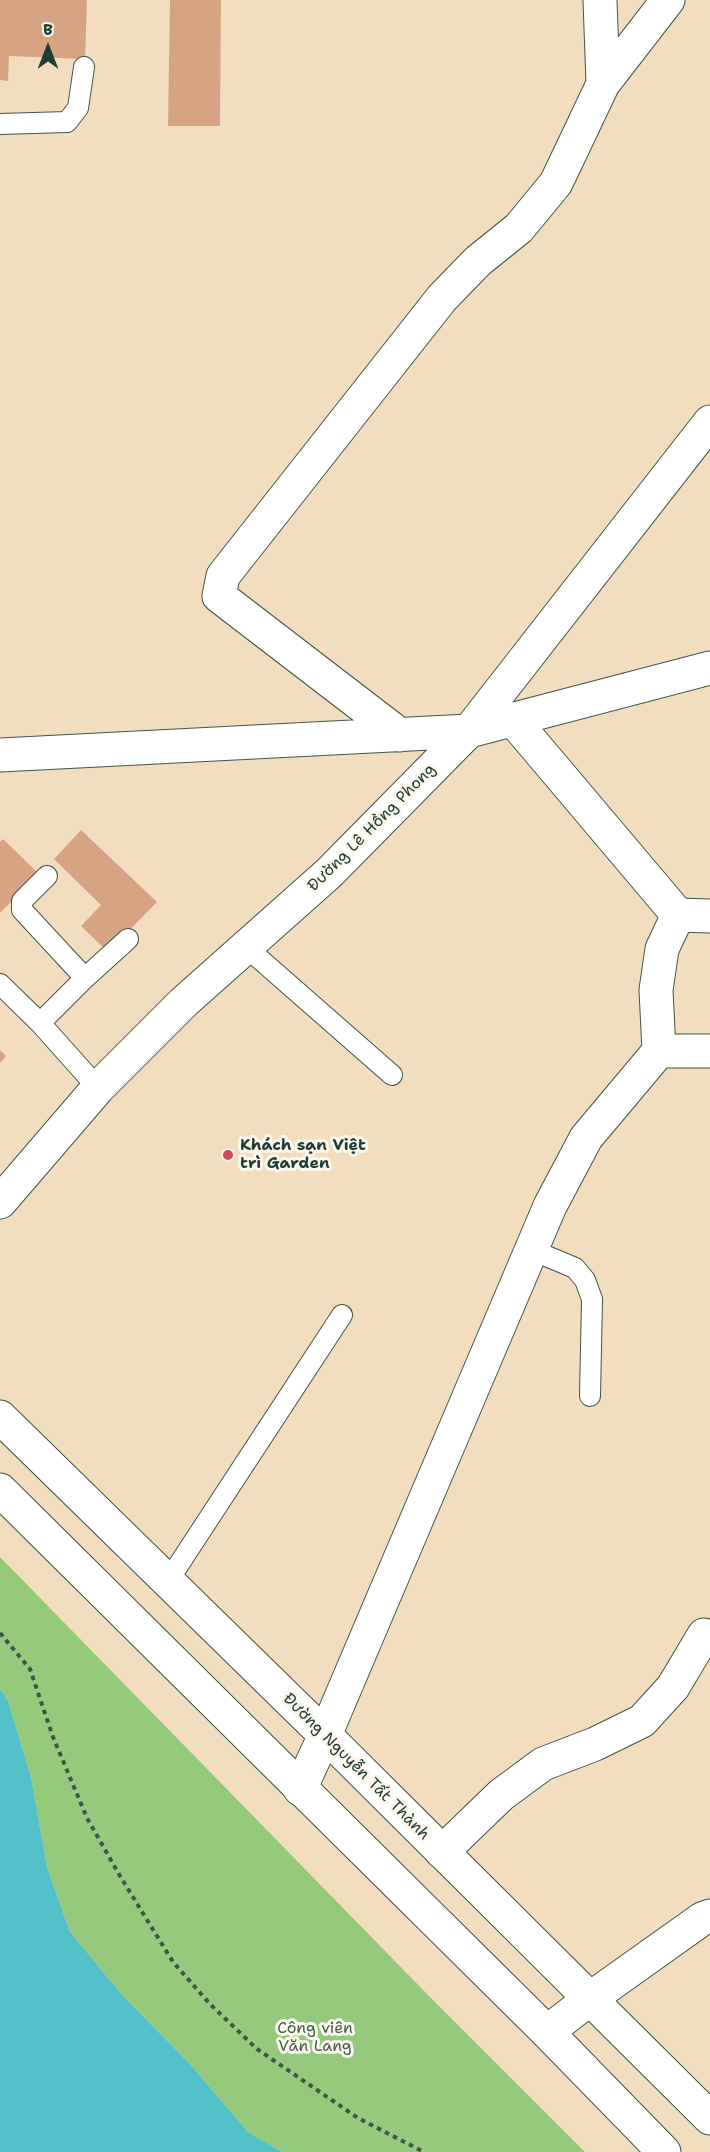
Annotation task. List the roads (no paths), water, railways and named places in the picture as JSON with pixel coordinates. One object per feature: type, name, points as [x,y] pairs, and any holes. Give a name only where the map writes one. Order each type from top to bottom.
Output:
[{"type":"street","points":[[600,0],[603,84]]},
{"type":"street","points":[[400,735],[219,596],[223,576],[442,298],[478,261],[519,228],[556,183],[603,84],[668,0]]},
{"type":"street","name":"Đường Lê Hồng Phong","points":[[0,1202],[98,1088],[184,1002],[329,873],[469,731],[710,422]]},
{"type":"street","points":[[0,755],[469,731],[710,668]]},
{"type":"street","points":[[514,721],[678,915],[710,916]]},
{"type":"street","points":[[300,1789],[550,1206],[586,1138],[659,1052],[656,990],[662,949],[678,915]]},
{"type":"street","points":[[659,1052],[710,1051]]},
{"type":"street","name":"Đường Nguyễn Tất Thành","points":[[0,1418],[325,1735],[710,2118]]},
{"type":"street","points":[[0,1490],[547,2032],[664,2152]]},
{"type":"street","points":[[442,1852],[501,1794],[543,1764],[595,1744],[642,1721],[673,1687],[704,1635]]},
{"type":"street","points":[[547,2032],[702,1919],[710,1916]]},
{"type":"lane","points":[[0,124],[67,122],[78,108],[84,67]]},
{"type":"lane","points":[[47,876],[22,901],[22,910],[85,978]]},
{"type":"lane","points":[[40,1023],[128,939]]},
{"type":"lane","points":[[246,947],[393,1075]]},
{"type":"lane","points":[[0,984],[40,1023],[98,1088]]},
{"type":"lane","points":[[532,1250],[575,1268],[585,1280],[592,1299],[590,1396]]},
{"type":"lane","points":[[168,1581],[342,1315]]},
{"type":"water","points":[[0,1689],[8,1701],[31,1777],[47,1867],[70,1932],[123,1996],[190,2064],[248,2132],[282,2152],[0,2152]]},
{"type":"place","name":"Khách sạn Việt trì Garden","points":[[228,1155]]},
{"type":"park label","name":"Công viên Văn Lang","points":[[315,2038]]}]
